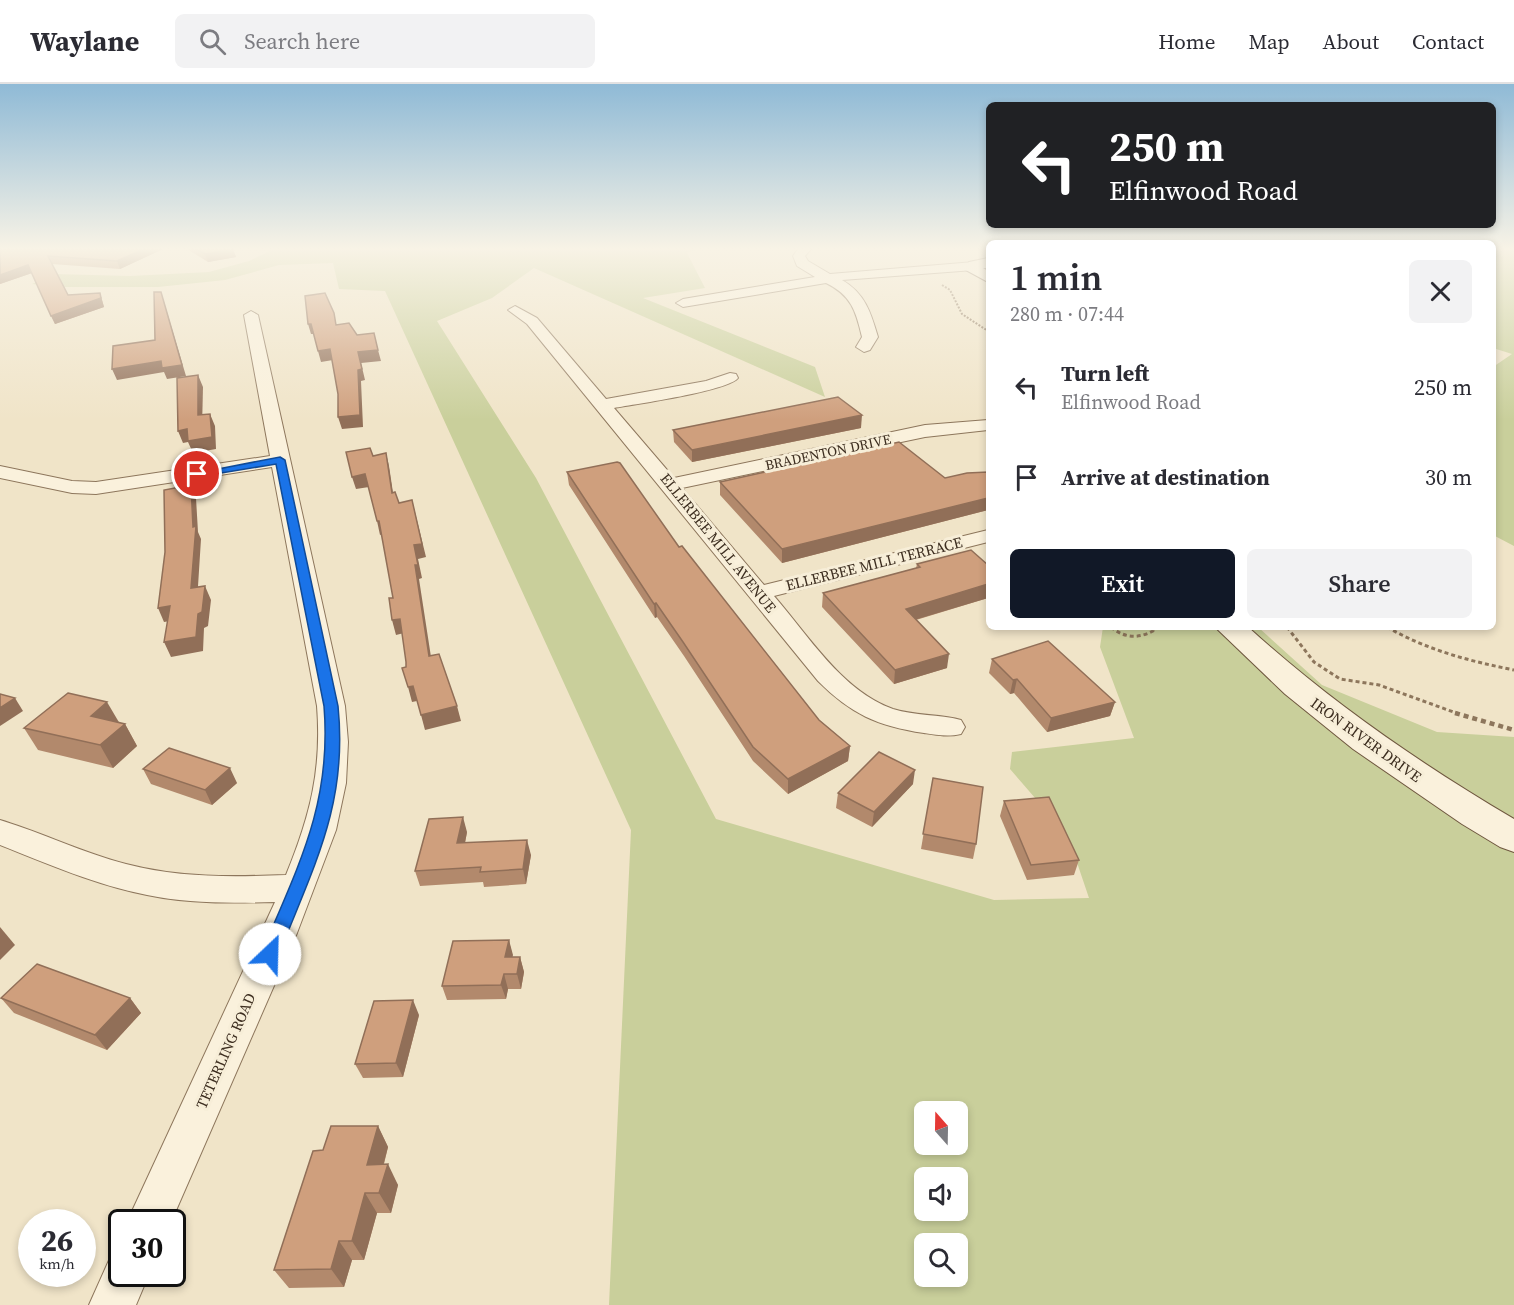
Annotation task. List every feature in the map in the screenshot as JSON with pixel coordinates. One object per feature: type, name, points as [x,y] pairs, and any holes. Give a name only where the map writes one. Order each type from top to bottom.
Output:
[{"type":"street","points":[[860,306],[870,337],[864,347]]},
{"type":"street","name":"ELLERBEE MILL AVENUE","points":[[515,310],[532,321],[759,593],[851,699],[868,711],[891,719],[951,727]]},
{"type":"street","name":"TETERLING ROAD","points":[[155,1209],[298,888],[320,830],[331,783],[334,742],[331,706],[251,315]]},
{"type":"street","points":[[603,405],[709,385],[730,378]]},
{"type":"street","name":"BRADENTON DRIVE","points":[[670,485],[925,431],[986,425]]},
{"type":"street","points":[[0,472],[72,487],[96,488],[280,460]]},
{"type":"street","name":"ELLERBEE MILL TERRACE","points":[[759,593],[986,536]]},
{"type":"street","name":"IRON RIVER DRIVE","points":[[1233,630],[1313,702],[1366,744],[1514,837]]},
{"type":"street","points":[[0,832],[129,877],[168,886],[212,890],[298,888]]},
{"type":"street","points":[[112,1305],[120,1287]]},
{"type":"path","points":[[956,306],[966,318],[986,330]]},
{"type":"path","points":[[1114,630],[1117,633],[1135,637],[1146,636],[1153,630]]},
{"type":"path","points":[[1289,630],[1314,662],[1340,679],[1379,685],[1481,722],[1514,730]]},
{"type":"path","points":[[1392,630],[1448,655],[1514,670]]},
{"type":"green space","points":[[392,306],[473,306],[437,321],[536,478],[716,819],[994,900],[1089,898],[1068,836],[1010,769],[1012,752],[1134,738],[1100,647],[1103,630],[1261,630],[1322,685],[1437,732],[1514,737],[1514,1305],[609,1305],[631,830]]},
{"type":"green space","points":[[620,306],[663,306],[815,367],[825,397]]},
{"type":"green space","points":[[1496,306],[1514,306],[1514,546],[1496,537],[1496,365],[1512,354],[1496,349]]},
{"type":"building","points":[[46,306],[79,306],[51,316]]},
{"type":"building","points":[[154,306],[165,306],[182,365],[162,368],[161,361],[112,369],[113,346],[155,340]]},
{"type":"building","points":[[306,306],[331,306],[336,325],[349,323],[357,335],[374,333],[378,350],[358,352],[362,369],[358,370],[360,415],[338,417],[338,394],[330,349],[318,351],[311,324],[308,324]]},
{"type":"building","points":[[198,375],[198,415],[210,414],[212,437],[188,441],[187,429],[178,431],[177,378]]},
{"type":"building","points":[[838,397],[862,415],[692,450],[673,430]]},
{"type":"building","points":[[899,442],[945,478],[967,473],[986,472],[986,498],[782,549],[720,482]]},
{"type":"building","points":[[370,448],[373,456],[386,453],[392,493],[395,492],[399,503],[412,500],[422,544],[414,545],[418,565],[415,565],[429,656],[439,654],[457,706],[421,715],[413,686],[408,687],[402,668],[406,667],[406,662],[400,619],[392,620],[389,598],[393,598],[379,521],[377,521],[365,474],[352,477],[346,452]]},
{"type":"building","points":[[620,463],[679,547],[682,546],[819,720],[850,746],[788,779],[753,747],[656,603],[654,604],[567,472]]},
{"type":"building","points":[[191,485],[193,527],[196,526],[191,588],[205,586],[202,612],[198,614],[196,637],[164,642],[170,606],[158,608],[165,552],[164,490]]},
{"type":"building","points":[[971,550],[986,563],[986,585],[906,609],[949,654],[895,670],[823,593],[920,567],[917,564]]},
{"type":"building","points":[[1048,641],[1115,702],[1051,718],[1017,679],[1013,680],[992,659]]},
{"type":"building","points":[[68,693],[107,702],[91,716],[125,724],[100,745],[24,728]]},
{"type":"building","points":[[0,694],[15,698],[0,708]]},
{"type":"building","points":[[169,748],[230,768],[205,790],[143,769]]},
{"type":"building","points":[[879,752],[915,770],[874,812],[838,793]]},
{"type":"building","points":[[933,778],[983,787],[976,844],[923,834]]},
{"type":"building","points":[[1049,797],[1079,860],[1031,865],[1004,801]]},
{"type":"building","points":[[463,817],[457,843],[527,840],[523,869],[480,872],[481,867],[415,871],[429,819]]},
{"type":"building","points":[[509,940],[505,957],[520,957],[517,974],[504,974],[501,985],[442,986],[453,941]]},
{"type":"building","points":[[37,964],[130,998],[95,1035],[1,998]]},
{"type":"building","points":[[413,1000],[396,1063],[355,1064],[374,1001]]},
{"type":"building","points":[[331,1126],[378,1126],[367,1165],[388,1164],[379,1193],[365,1193],[352,1241],[339,1241],[331,1269],[274,1270],[313,1151],[323,1150]]},
{"type":"route","points":[[197,474],[280,460],[331,706],[334,742],[331,783],[320,830],[270,954]]}]
